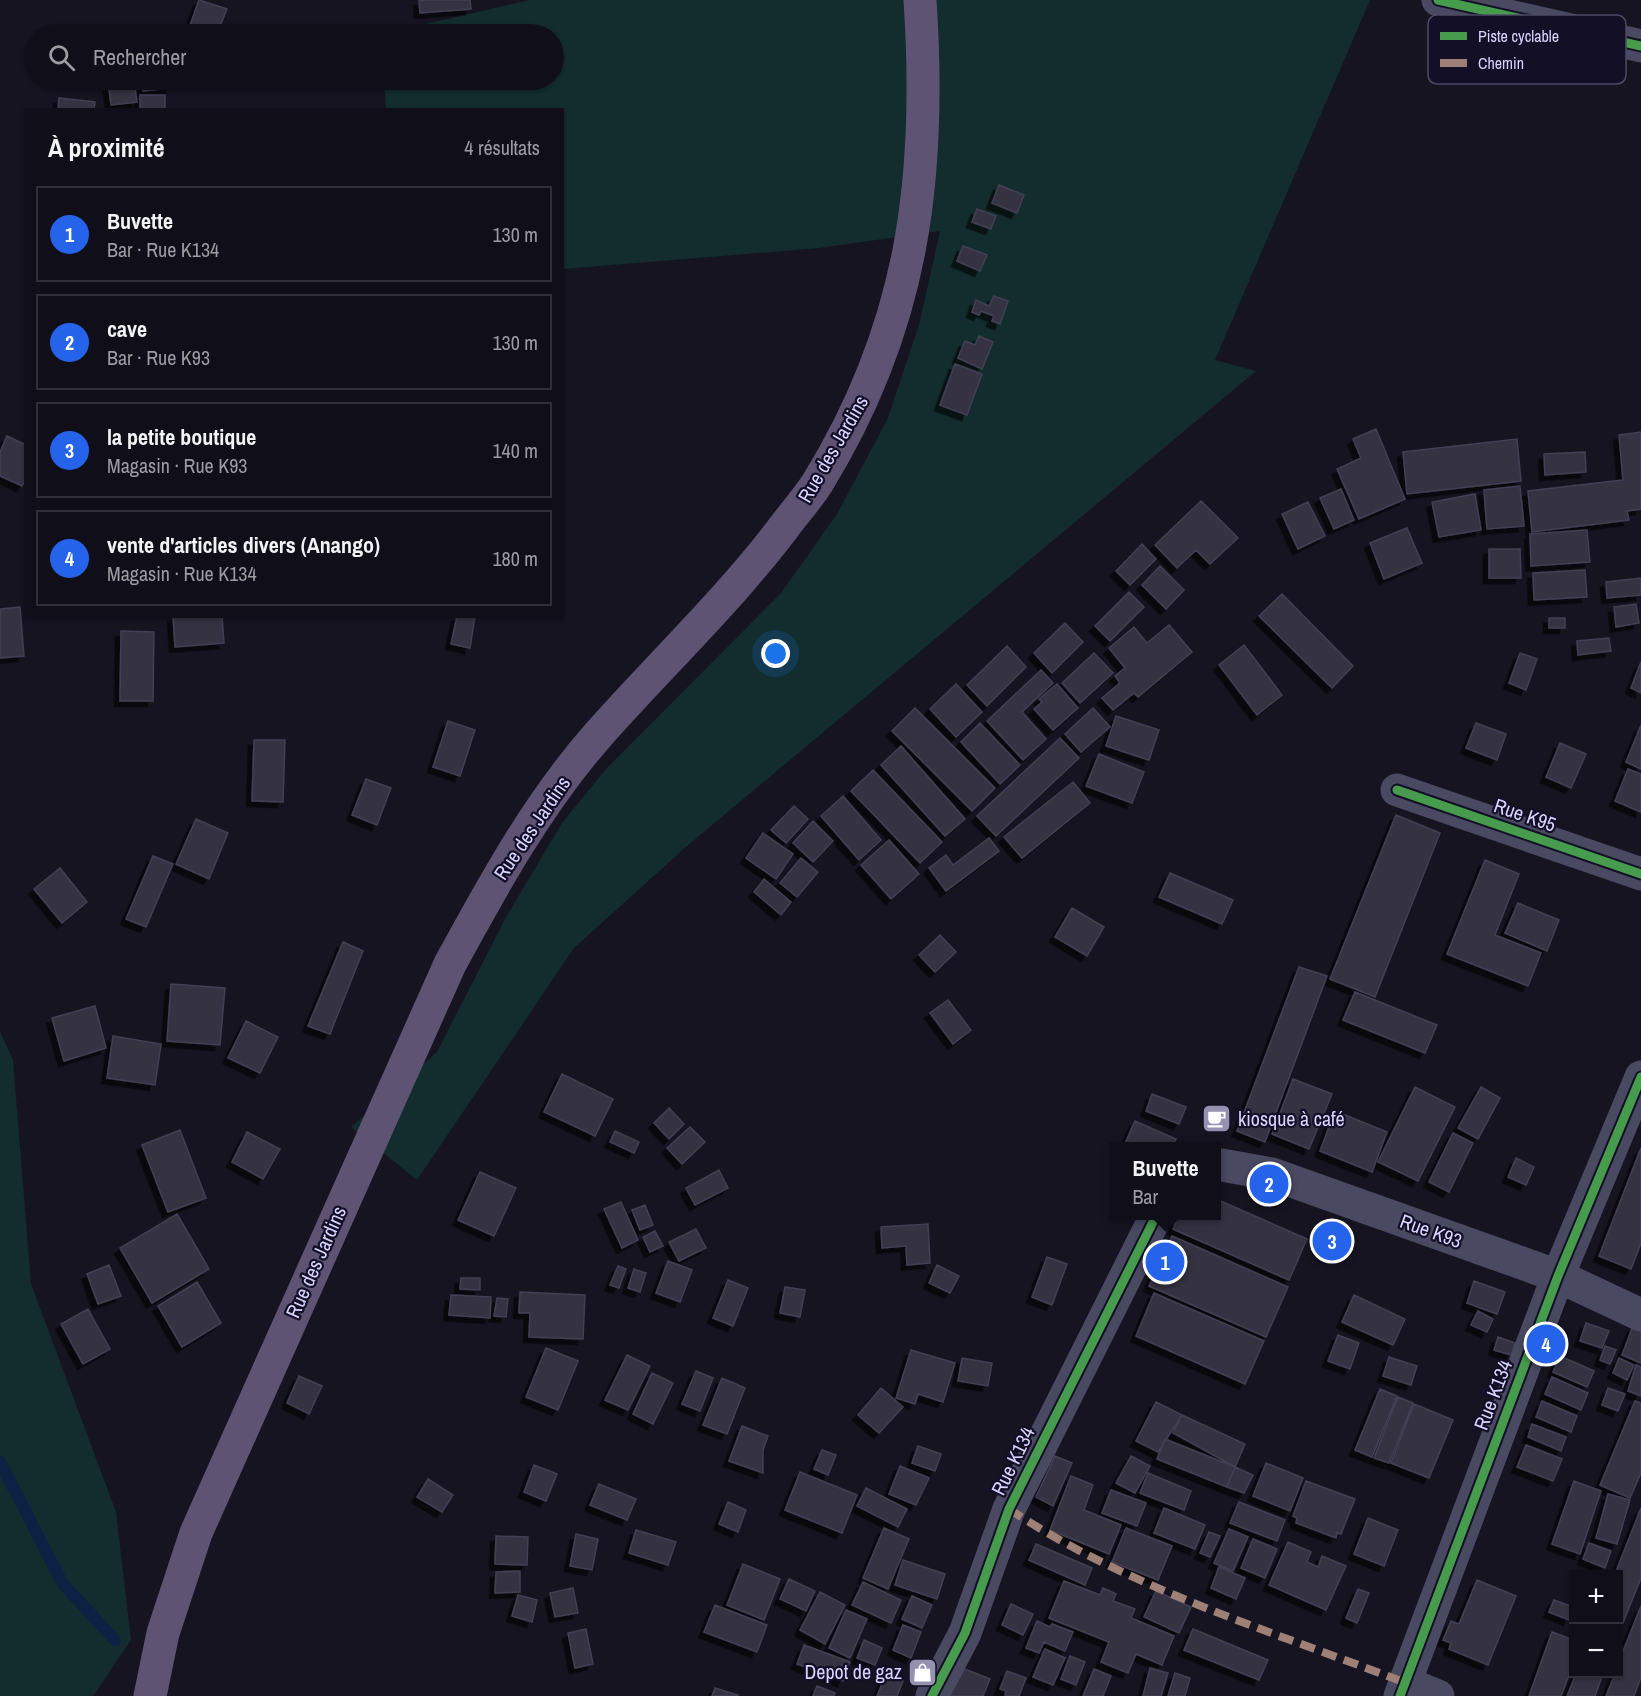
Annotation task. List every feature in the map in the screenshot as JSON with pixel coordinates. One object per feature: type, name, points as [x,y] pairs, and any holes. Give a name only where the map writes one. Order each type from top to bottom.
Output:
[{"type":"main road","name":"Rue des Jardins","points":[[150,1696],[163,1633],[196,1533],[450,964],[484,902],[542,809],[597,736],[752,568],[817,485],[863,402],[895,318],[915,225],[923,143],[920,0]]},
{"type":"street","points":[[1438,0],[1504,15]]},
{"type":"street","points":[[1626,43],[1641,46]]},
{"type":"street","name":"Rue K95","points":[[1397,790],[1641,874]]},
{"type":"street","name":"Rue K134","points":[[1403,1689],[1558,1276],[1641,1077]]},
{"type":"street","name":"Rue K93","points":[[1221,1165],[1272,1174],[1558,1276],[1641,1315]]},
{"type":"street","name":"Rue K134","points":[[932,1696],[964,1633],[1009,1509],[1154,1220]]},
{"type":"street","points":[[1403,1689],[1438,1696]]},
{"type":"green space","points":[[530,0],[1370,0],[1215,360],[1256,371],[687,846],[574,948],[417,1180],[351,1127],[437,1052],[506,917],[562,823],[606,769],[781,593],[837,514],[888,418],[919,325],[940,231],[819,248],[564,269],[564,108],[386,108],[385,90],[564,90],[564,24],[426,24]]},
{"type":"green space","points":[[0,1031],[13,1060],[31,1284],[116,1512],[131,1640],[93,1696],[0,1696]]},
{"type":"building","points":[[199,0],[227,9],[221,24],[191,24]]},
{"type":"building","points":[[419,0],[470,0],[471,9],[420,13]]},
{"type":"building","points":[[109,90],[135,90],[137,102],[111,105]]},
{"type":"building","points":[[140,95],[165,95],[165,108],[140,108]]},
{"type":"building","points":[[59,98],[95,102],[94,108],[58,108]]},
{"type":"building","points":[[999,185],[1024,195],[1017,213],[992,203]]},
{"type":"building","points":[[977,209],[996,216],[991,229],[972,222]]},
{"type":"building","points":[[963,246],[987,255],[980,271],[957,261]]},
{"type":"building","points":[[994,296],[1008,301],[1000,324],[992,321],[994,316],[981,311],[979,315],[972,312],[976,300],[989,306]]},
{"type":"building","points":[[979,336],[993,342],[982,369],[958,358],[965,341],[975,345]]},
{"type":"building","points":[[955,364],[982,374],[967,415],[940,405]]},
{"type":"building","points":[[1376,429],[1405,499],[1359,519],[1337,469],[1361,458],[1353,439]]},
{"type":"building","points":[[1641,432],[1641,509],[1627,511],[1629,520],[1532,532],[1528,491],[1623,480],[1619,435]]},
{"type":"building","points":[[7,436],[24,444],[24,482],[22,486],[0,476],[0,452]]},
{"type":"building","points":[[1517,439],[1521,481],[1407,494],[1403,452]]},
{"type":"building","points":[[1585,452],[1586,472],[1545,475],[1544,454]]},
{"type":"building","points":[[1520,486],[1524,526],[1487,529],[1484,490]]},
{"type":"building","points":[[1341,489],[1354,520],[1334,529],[1320,498]]},
{"type":"building","points":[[1475,494],[1481,530],[1439,537],[1432,502]]},
{"type":"building","points":[[1201,501],[1238,538],[1210,564],[1196,550],[1177,568],[1155,545]]},
{"type":"building","points":[[1308,502],[1325,536],[1298,549],[1282,514]]},
{"type":"building","points":[[1407,528],[1422,563],[1384,579],[1370,543]]},
{"type":"building","points":[[1587,530],[1590,562],[1531,566],[1530,534]]},
{"type":"building","points":[[1142,544],[1156,559],[1130,585],[1116,571]]},
{"type":"building","points":[[1489,549],[1520,549],[1521,578],[1489,578]]},
{"type":"building","points":[[1160,566],[1184,590],[1166,609],[1142,585]]},
{"type":"building","points":[[1585,570],[1587,597],[1534,600],[1533,573]]},
{"type":"building","points":[[1641,578],[1641,595],[1607,598],[1606,582]]},
{"type":"building","points":[[1129,592],[1144,607],[1110,641],[1095,626]]},
{"type":"building","points":[[1282,594],[1353,666],[1332,688],[1259,616]]},
{"type":"building","points":[[1636,604],[1639,623],[1616,627],[1614,607]]},
{"type":"building","points":[[20,607],[24,656],[0,658],[0,609]]},
{"type":"building","points":[[173,618],[222,618],[224,643],[175,647]]},
{"type":"building","points":[[457,618],[475,618],[470,648],[451,644]]},
{"type":"building","points":[[1549,618],[1565,618],[1565,628],[1549,628]]},
{"type":"building","points":[[1065,623],[1083,642],[1052,673],[1034,653]]},
{"type":"building","points":[[1169,625],[1192,652],[1138,697],[1134,693],[1113,710],[1102,698],[1120,683],[1115,676],[1125,668],[1109,648],[1134,627],[1147,643]]},
{"type":"building","points":[[121,631],[154,632],[153,701],[120,701]]},
{"type":"building","points":[[1609,638],[1611,651],[1578,655],[1577,641]]},
{"type":"building","points":[[1244,645],[1282,695],[1257,715],[1219,665]]},
{"type":"building","points":[[1007,646],[1026,667],[987,706],[967,685]]},
{"type":"building","points":[[1094,653],[1113,673],[1080,703],[1062,683]]},
{"type":"building","points":[[1520,653],[1537,659],[1526,690],[1509,683]]},
{"type":"building","points":[[1641,662],[1641,693],[1631,688]]},
{"type":"building","points":[[1041,670],[1053,683],[1022,712],[1046,739],[1023,760],[987,721]]},
{"type":"building","points":[[956,684],[982,712],[956,737],[930,709]]},
{"type":"building","points":[[1057,684],[1078,708],[1053,730],[1034,709],[1042,702],[1039,699]]},
{"type":"building","points":[[915,708],[995,788],[972,811],[892,731]]},
{"type":"building","points":[[1093,708],[1110,727],[1081,752],[1065,734]]},
{"type":"building","points":[[1116,716],[1159,730],[1149,760],[1106,746]]},
{"type":"building","points":[[448,721],[475,730],[460,776],[433,767]]},
{"type":"building","points":[[980,723],[1020,765],[1000,784],[961,742]]},
{"type":"building","points":[[1476,723],[1506,734],[1497,760],[1466,748]]},
{"type":"building","points":[[1641,725],[1641,769],[1626,762]]},
{"type":"building","points":[[1060,738],[1079,758],[996,836],[977,816]]},
{"type":"building","points":[[254,740],[285,740],[283,802],[252,801]]},
{"type":"building","points":[[1560,743],[1586,754],[1571,788],[1546,777]]},
{"type":"building","points":[[901,746],[965,819],[945,836],[881,765]]},
{"type":"building","points":[[1099,754],[1144,772],[1132,803],[1086,786]]},
{"type":"building","points":[[1628,769],[1641,774],[1641,812],[1615,801]]},
{"type":"building","points":[[873,770],[942,842],[920,863],[851,791]]},
{"type":"building","points":[[366,779],[391,788],[377,825],[352,815]]},
{"type":"building","points":[[1073,782],[1090,803],[1022,858],[1004,837]]},
{"type":"building","points":[[843,796],[881,840],[859,860],[821,816]]},
{"type":"building","points":[[794,806],[808,819],[786,843],[771,830]]},
{"type":"building","points":[[1396,815],[1440,833],[1375,997],[1330,979]]},
{"type":"building","points":[[196,819],[228,833],[209,879],[176,864]]},
{"type":"building","points":[[813,821],[833,841],[813,862],[793,843]]},
{"type":"building","points":[[763,833],[793,854],[776,879],[746,858]]},
{"type":"building","points":[[989,838],[999,851],[946,891],[929,868],[946,855],[953,865]]},
{"type":"building","points":[[889,840],[919,874],[891,899],[861,865]]},
{"type":"building","points":[[153,856],[173,864],[146,927],[126,919]]},
{"type":"building","points":[[801,858],[818,872],[797,897],[780,883]]},
{"type":"building","points":[[1485,860],[1519,874],[1495,935],[1541,953],[1528,986],[1447,954]]},
{"type":"building","points":[[60,868],[87,902],[62,923],[34,889]]},
{"type":"building","points":[[1170,873],[1233,900],[1222,924],[1159,897]]},
{"type":"building","points":[[764,879],[791,902],[781,915],[754,892]]},
{"type":"building","points":[[1518,903],[1559,920],[1547,951],[1505,933]]},
{"type":"building","points":[[1072,908],[1104,927],[1087,956],[1055,937]]},
{"type":"building","points":[[940,935],[956,952],[935,972],[919,955]]},
{"type":"building","points":[[343,942],[363,951],[330,1034],[308,1026]]},
{"type":"building","points":[[1299,967],[1327,976],[1265,1142],[1237,1131]]},
{"type":"building","points":[[171,984],[225,988],[220,1045],[167,1041]]},
{"type":"building","points":[[1355,992],[1437,1025],[1425,1053],[1343,1020]]},
{"type":"building","points":[[948,1000],[971,1030],[953,1044],[930,1013]]},
{"type":"building","points":[[95,1006],[106,1048],[64,1061],[52,1018]]},
{"type":"building","points":[[246,1021],[278,1037],[260,1073],[228,1058]]},
{"type":"building","points":[[113,1036],[161,1044],[155,1085],[107,1078]]},
{"type":"building","points":[[562,1074],[613,1099],[595,1136],[544,1112]]},
{"type":"building","points":[[1293,1079],[1332,1094],[1309,1149],[1272,1134]]},
{"type":"building","points":[[1415,1087],[1455,1107],[1418,1181],[1378,1162]]},
{"type":"building","points":[[1481,1087],[1500,1098],[1478,1139],[1458,1128]]},
{"type":"building","points":[[1152,1094],[1186,1107],[1179,1124],[1146,1111]]},
{"type":"building","points":[[669,1108],[684,1124],[669,1139],[654,1123]]},
{"type":"building","points":[[1335,1111],[1387,1132],[1372,1172],[1320,1151]]},
{"type":"building","points":[[1135,1121],[1176,1139],[1174,1142],[1126,1142]]},
{"type":"building","points":[[690,1127],[705,1142],[682,1164],[667,1148]]},
{"type":"building","points":[[180,1130],[206,1198],[168,1212],[142,1145]]},
{"type":"building","points":[[615,1131],[639,1142],[634,1153],[610,1142]]},
{"type":"building","points":[[247,1132],[280,1149],[263,1179],[232,1162]]},
{"type":"building","points":[[1453,1133],[1473,1143],[1449,1192],[1429,1182]]},
{"type":"building","points":[[1641,1148],[1641,1243],[1631,1269],[1599,1256]]},
{"type":"building","points":[[1516,1158],[1534,1167],[1526,1185],[1508,1177]]},
{"type":"building","points":[[719,1170],[728,1188],[695,1205],[686,1188]]},
{"type":"building","points":[[480,1172],[516,1188],[494,1236],[458,1220]]},
{"type":"building","points":[[1221,1201],[1307,1239],[1289,1280],[1173,1229],[1177,1220],[1221,1220]]},
{"type":"building","points":[[621,1202],[638,1240],[622,1248],[604,1209]]},
{"type":"building","points":[[645,1205],[653,1225],[640,1230],[632,1210]]},
{"type":"building","points":[[177,1214],[209,1269],[152,1303],[120,1248]]},
{"type":"building","points":[[928,1224],[930,1263],[907,1265],[906,1246],[882,1248],[881,1227]]},
{"type":"building","points":[[696,1229],[706,1248],[679,1261],[669,1242]]},
{"type":"building","points":[[655,1231],[663,1246],[650,1252],[643,1237]]},
{"type":"building","points":[[1172,1236],[1288,1287],[1266,1337],[1149,1286]]},
{"type":"building","points":[[1047,1257],[1067,1264],[1052,1305],[1032,1297]]},
{"type":"building","points":[[668,1261],[692,1270],[680,1302],[656,1293]]},
{"type":"building","points":[[109,1265],[121,1296],[98,1304],[87,1274]]},
{"type":"building","points":[[937,1265],[959,1276],[950,1293],[929,1283]]},
{"type":"building","points":[[618,1266],[626,1269],[619,1288],[610,1285]]},
{"type":"building","points":[[634,1269],[646,1273],[640,1292],[628,1288]]},
{"type":"building","points":[[461,1278],[480,1278],[480,1290],[460,1289]]},
{"type":"building","points":[[728,1280],[748,1288],[733,1326],[713,1318]]},
{"type":"building","points":[[1474,1281],[1505,1292],[1497,1314],[1467,1303]]},
{"type":"building","points":[[197,1282],[221,1323],[182,1347],[158,1306]]},
{"type":"building","points":[[785,1287],[805,1290],[800,1317],[780,1313]]},
{"type":"building","points":[[520,1292],[585,1295],[583,1339],[529,1337],[530,1313],[519,1313]]},
{"type":"building","points":[[1154,1293],[1264,1341],[1245,1384],[1136,1336]]},
{"type":"building","points":[[451,1295],[491,1297],[490,1318],[449,1315]]},
{"type":"building","points":[[1354,1295],[1405,1319],[1393,1345],[1342,1322]]},
{"type":"building","points":[[497,1298],[508,1299],[506,1317],[494,1316]]},
{"type":"building","points":[[88,1309],[110,1349],[83,1364],[61,1324]]},
{"type":"building","points":[[1478,1311],[1493,1319],[1487,1332],[1471,1325]]},
{"type":"building","points":[[1586,1323],[1609,1331],[1602,1348],[1580,1341]]},
{"type":"building","points":[[1633,1326],[1641,1330],[1641,1363],[1622,1355]]},
{"type":"building","points":[[1338,1335],[1359,1343],[1350,1369],[1328,1361]]},
{"type":"building","points":[[1498,1337],[1515,1343],[1511,1355],[1494,1350]]},
{"type":"building","points":[[1605,1346],[1616,1350],[1610,1364],[1600,1360]]},
{"type":"building","points":[[546,1348],[578,1361],[558,1410],[526,1397]]},
{"type":"building","points":[[911,1350],[955,1363],[943,1402],[918,1394],[915,1404],[896,1398]]},
{"type":"building","points":[[627,1355],[650,1366],[628,1410],[605,1400]]},
{"type":"building","points":[[1560,1356],[1594,1371],[1587,1387],[1553,1372]]},
{"type":"building","points":[[1389,1357],[1417,1366],[1411,1385],[1383,1376]]},
{"type":"building","points":[[962,1358],[992,1363],[988,1386],[958,1381]]},
{"type":"building","points":[[1619,1358],[1634,1365],[1627,1380],[1613,1373]]},
{"type":"building","points":[[1636,1365],[1641,1367],[1641,1396],[1628,1391]]},
{"type":"building","points":[[696,1371],[713,1378],[700,1411],[682,1404]]},
{"type":"building","points":[[652,1373],[673,1383],[653,1424],[633,1414]]},
{"type":"building","points":[[299,1376],[322,1386],[309,1414],[287,1403]]},
{"type":"building","points":[[1552,1377],[1588,1393],[1581,1410],[1545,1394]]},
{"type":"building","points":[[722,1378],[745,1388],[727,1434],[703,1425]]},
{"type":"building","points":[[881,1388],[903,1407],[879,1433],[858,1415]]},
{"type":"building","points":[[1608,1388],[1625,1394],[1618,1411],[1602,1405]]},
{"type":"building","points":[[1380,1389],[1397,1396],[1372,1457],[1355,1450]]},
{"type":"building","points":[[1398,1397],[1413,1403],[1389,1463],[1374,1458]]},
{"type":"building","points":[[1542,1401],[1577,1416],[1571,1432],[1536,1417]]},
{"type":"building","points":[[1635,1401],[1641,1403],[1641,1473],[1630,1498],[1600,1485]]},
{"type":"building","points":[[1156,1402],[1182,1415],[1158,1452],[1136,1441]]},
{"type":"building","points":[[1414,1404],[1453,1420],[1429,1478],[1391,1463]]},
{"type":"building","points":[[1182,1415],[1245,1444],[1235,1467],[1173,1433]]},
{"type":"building","points":[[1532,1424],[1566,1437],[1561,1451],[1528,1437]]},
{"type":"building","points":[[742,1426],[768,1436],[763,1450],[763,1473],[729,1461]]},
{"type":"building","points":[[1165,1439],[1235,1467],[1227,1487],[1157,1459]]},
{"type":"building","points":[[1526,1445],[1562,1459],[1553,1481],[1517,1467]]},
{"type":"building","points":[[918,1446],[941,1454],[935,1471],[912,1463]]},
{"type":"building","points":[[822,1450],[836,1455],[828,1475],[814,1469]]},
{"type":"building","points":[[1055,1456],[1072,1463],[1053,1506],[1036,1497]]},
{"type":"building","points":[[1131,1456],[1150,1466],[1135,1493],[1116,1483]]},
{"type":"building","points":[[1266,1463],[1303,1478],[1290,1511],[1253,1496]]},
{"type":"building","points":[[534,1465],[557,1474],[546,1501],[524,1492]]},
{"type":"building","points":[[900,1466],[929,1478],[916,1505],[889,1494]]},
{"type":"building","points":[[1235,1467],[1253,1475],[1244,1493],[1227,1487]]},
{"type":"building","points":[[800,1472],[857,1495],[842,1533],[785,1510]]},
{"type":"building","points":[[1148,1473],[1191,1491],[1184,1510],[1140,1493]]},
{"type":"building","points":[[1071,1476],[1093,1485],[1084,1510],[1121,1525],[1109,1554],[1050,1530]]},
{"type":"building","points":[[428,1479],[453,1495],[442,1512],[417,1497]]},
{"type":"building","points":[[1306,1481],[1355,1499],[1341,1534],[1337,1533],[1336,1538],[1296,1523],[1297,1518],[1293,1516]]},
{"type":"building","points":[[1574,1481],[1601,1491],[1580,1554],[1552,1544]]},
{"type":"building","points":[[599,1484],[636,1499],[627,1520],[590,1505]]},
{"type":"building","points":[[866,1488],[907,1509],[898,1527],[857,1506]]},
{"type":"building","points":[[1111,1490],[1146,1503],[1137,1526],[1102,1513]]},
{"type":"building","points":[[1608,1494],[1630,1500],[1617,1544],[1596,1538]]},
{"type":"building","points":[[728,1502],[746,1510],[738,1532],[719,1524]]},
{"type":"building","points":[[1239,1502],[1285,1520],[1277,1541],[1230,1523]]},
{"type":"building","points":[[1164,1508],[1205,1525],[1195,1549],[1154,1533]]},
{"type":"building","points":[[1641,1508],[1641,1578],[1623,1623],[1623,1570],[1617,1570]]},
{"type":"building","points":[[1368,1518],[1398,1530],[1384,1566],[1354,1554]]},
{"type":"building","points":[[884,1528],[909,1539],[888,1589],[863,1578]]},
{"type":"building","points":[[1126,1528],[1172,1546],[1158,1580],[1112,1562]]},
{"type":"building","points":[[1229,1529],[1248,1537],[1233,1571],[1214,1563]]},
{"type":"building","points":[[636,1530],[676,1542],[668,1565],[629,1553]]},
{"type":"building","points":[[1209,1532],[1220,1536],[1210,1557],[1200,1553]]},
{"type":"building","points":[[576,1534],[598,1539],[592,1570],[570,1566]]},
{"type":"building","points":[[496,1536],[528,1537],[527,1565],[495,1564]]},
{"type":"building","points":[[1253,1539],[1277,1549],[1265,1578],[1241,1568]]},
{"type":"building","points":[[1288,1542],[1311,1552],[1307,1562],[1318,1567],[1322,1556],[1346,1566],[1326,1610],[1269,1585]]},
{"type":"building","points":[[1589,1543],[1611,1551],[1605,1568],[1583,1559]]},
{"type":"building","points":[[1036,1544],[1092,1568],[1085,1585],[1029,1560]]},
{"type":"building","points":[[903,1560],[945,1574],[937,1599],[895,1585]]},
{"type":"building","points":[[743,1564],[780,1579],[764,1620],[727,1605]]},
{"type":"building","points":[[1219,1567],[1245,1578],[1236,1599],[1211,1588]]},
{"type":"building","points":[[520,1571],[520,1592],[495,1593],[496,1572]]},
{"type":"building","points":[[789,1579],[815,1591],[806,1611],[780,1599]]},
{"type":"building","points":[[1477,1580],[1516,1596],[1488,1665],[1449,1649],[1451,1643],[1443,1640],[1451,1621],[1459,1624]]},
{"type":"building","points":[[1064,1581],[1100,1595],[1103,1588],[1116,1594],[1113,1601],[1135,1609],[1131,1618],[1174,1636],[1162,1665],[1136,1654],[1128,1673],[1101,1662],[1109,1642],[1049,1618]]},
{"type":"building","points":[[863,1582],[901,1600],[891,1623],[852,1605]]},
{"type":"building","points":[[573,1588],[578,1613],[555,1617],[550,1593]]},
{"type":"building","points":[[1358,1589],[1369,1593],[1357,1623],[1346,1618]]},
{"type":"building","points":[[1156,1591],[1191,1607],[1179,1633],[1144,1617]]},
{"type":"building","points":[[820,1592],[845,1605],[825,1644],[800,1630]]},
{"type":"building","points":[[518,1595],[537,1600],[532,1622],[512,1616]]},
{"type":"building","points":[[912,1596],[932,1605],[922,1628],[902,1619]]},
{"type":"building","points":[[1554,1600],[1569,1606],[1569,1620],[1549,1612]]},
{"type":"building","points":[[1011,1604],[1033,1614],[1023,1635],[1002,1625]]},
{"type":"building","points":[[715,1605],[767,1625],[757,1652],[704,1632]]},
{"type":"building","points":[[1641,1606],[1641,1677],[1634,1696],[1606,1696],[1613,1678],[1623,1678],[1623,1651]]},
{"type":"building","points":[[846,1610],[867,1619],[850,1658],[829,1648]]},
{"type":"building","points":[[1037,1621],[1050,1627],[1052,1624],[1073,1632],[1065,1651],[1044,1642],[1039,1653],[1026,1648]]},
{"type":"building","points":[[903,1625],[921,1632],[911,1658],[893,1650]]},
{"type":"building","points":[[586,1629],[593,1664],[575,1668],[568,1633]]},
{"type":"building","points":[[1193,1629],[1268,1660],[1259,1680],[1184,1650]]},
{"type":"building","points":[[1552,1632],[1569,1638],[1569,1675],[1561,1696],[1529,1696]]},
{"type":"building","points":[[864,1640],[882,1648],[875,1665],[857,1658]]},
{"type":"building","points":[[804,1645],[850,1662],[843,1681],[797,1664]]},
{"type":"building","points":[[1045,1649],[1065,1658],[1053,1685],[1033,1677]]},
{"type":"building","points":[[1070,1656],[1085,1662],[1076,1685],[1061,1679]]},
{"type":"building","points":[[957,1666],[990,1679],[983,1696],[946,1696]]},
{"type":"building","points":[[1150,1668],[1168,1673],[1161,1696],[1143,1696]]},
{"type":"building","points":[[1094,1669],[1111,1676],[1103,1696],[1083,1696]]},
{"type":"building","points":[[1007,1671],[1026,1678],[1019,1696],[1005,1696],[1006,1691],[1000,1689]]},
{"type":"building","points":[[1175,1673],[1190,1678],[1185,1696],[1168,1696]]},
{"type":"building","points":[[886,1674],[903,1681],[897,1696],[877,1696]]},
{"type":"building","points":[[1574,1678],[1602,1678],[1595,1696],[1567,1696]]},
{"type":"building","points":[[817,1686],[835,1693],[834,1696],[813,1696]]},
{"type":"building","points":[[715,1688],[738,1695],[712,1696]]},
{"type":"waterway","points":[[0,1462],[63,1584],[115,1640]]},
{"type":"marked path","points":[[1009,1509],[1102,1562],[1152,1585],[1253,1626],[1406,1683]]},
{"type":"cycle path","points":[[1438,0],[1504,15]]},
{"type":"cycle path","points":[[1626,43],[1641,46]]},
{"type":"cycle path","points":[[1397,790],[1641,874]]},
{"type":"cycle path","points":[[1400,1696],[1558,1276],[1641,1077]]},
{"type":"cycle path","points":[[932,1696],[965,1633],[1009,1509],[1154,1220]]},
{"type":"place","name":"kiosque à café","points":[[1217,1119]]},
{"type":"place","name":"cave","points":[[1269,1184]]},
{"type":"place","name":"la petite boutique","points":[[1332,1241]]},
{"type":"place","name":"Buvette","points":[[1165,1262]]},
{"type":"place","name":"vente d'articles divers (Anango)","points":[[1546,1344]]},
{"type":"place","name":"Depot de gaz","points":[[923,1672]]}]
